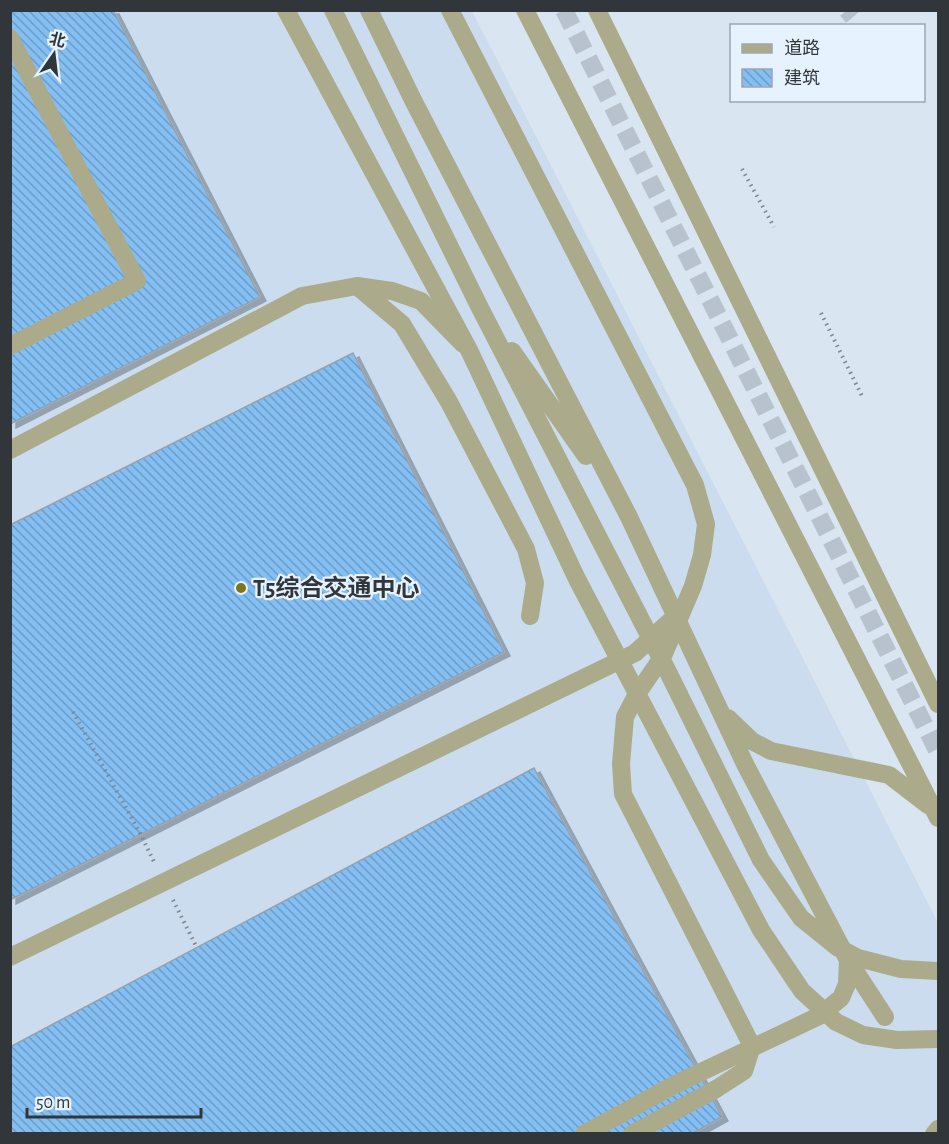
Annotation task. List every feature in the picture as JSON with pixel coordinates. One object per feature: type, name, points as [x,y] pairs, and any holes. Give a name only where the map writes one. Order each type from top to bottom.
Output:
[{"type":"street","points":[[286,10],[469,350],[577,579],[761,930],[802,992],[836,1022],[863,1035],[897,1040],[939,1039]]},
{"type":"street","points":[[333,10],[479,306],[668,672],[761,860],[801,918],[837,947],[858,958],[901,969],[939,971]]},
{"type":"street","points":[[369,10],[414,102],[629,517],[745,765],[848,960],[885,1017]]},
{"type":"street","points":[[450,10],[695,485],[706,524],[702,555],[684,609],[663,656],[636,694],[625,717],[621,764],[623,794],[752,1046],[744,1071],[716,1089],[632,1134]]},
{"type":"street","points":[[525,10],[936,814]]},
{"type":"street","points":[[597,10],[939,704]]},
{"type":"street","points":[[10,38],[137,280],[10,346]]},
{"type":"street","points":[[10,450],[302,296],[357,286],[392,291],[421,301],[469,350]]},
{"type":"street","points":[[357,286],[402,324],[448,402],[515,528],[526,549],[536,584],[530,616]]},
{"type":"street","points":[[479,306],[629,517]]},
{"type":"street","points":[[10,957],[635,653],[684,609]]},
{"type":"street","points":[[718,708],[752,741],[771,751],[889,775],[936,814]]},
{"type":"street","points":[[584,1134],[676,1084],[819,1016],[841,998],[847,984],[848,960]]},
{"type":"street","points":[[934,1134],[939,1129]]},
{"type":"path","points":[[742,169],[774,226]]},
{"type":"path","points":[[821,314],[863,398]]},
{"type":"path","points":[[73,712],[141,835]]},
{"type":"shaded area","points":[[10,11],[472,11],[938,923],[938,1133],[11,1133]]},
{"type":"building","points":[[10,10],[113,10],[260,297],[10,424]]},
{"type":"building","name":"T5综合交通中心","points":[[353,353],[504,652],[10,900],[10,525]]},
{"type":"building","points":[[534,768],[722,1117],[691,1134],[10,1134],[10,1047]]},
{"type":"tunnel","points":[[564,10],[938,752]]},
{"type":"tunnel","points":[[847,10],[853,17]]},
{"type":"place","name":"T5综合交通中心","points":[[241,588]]}]
